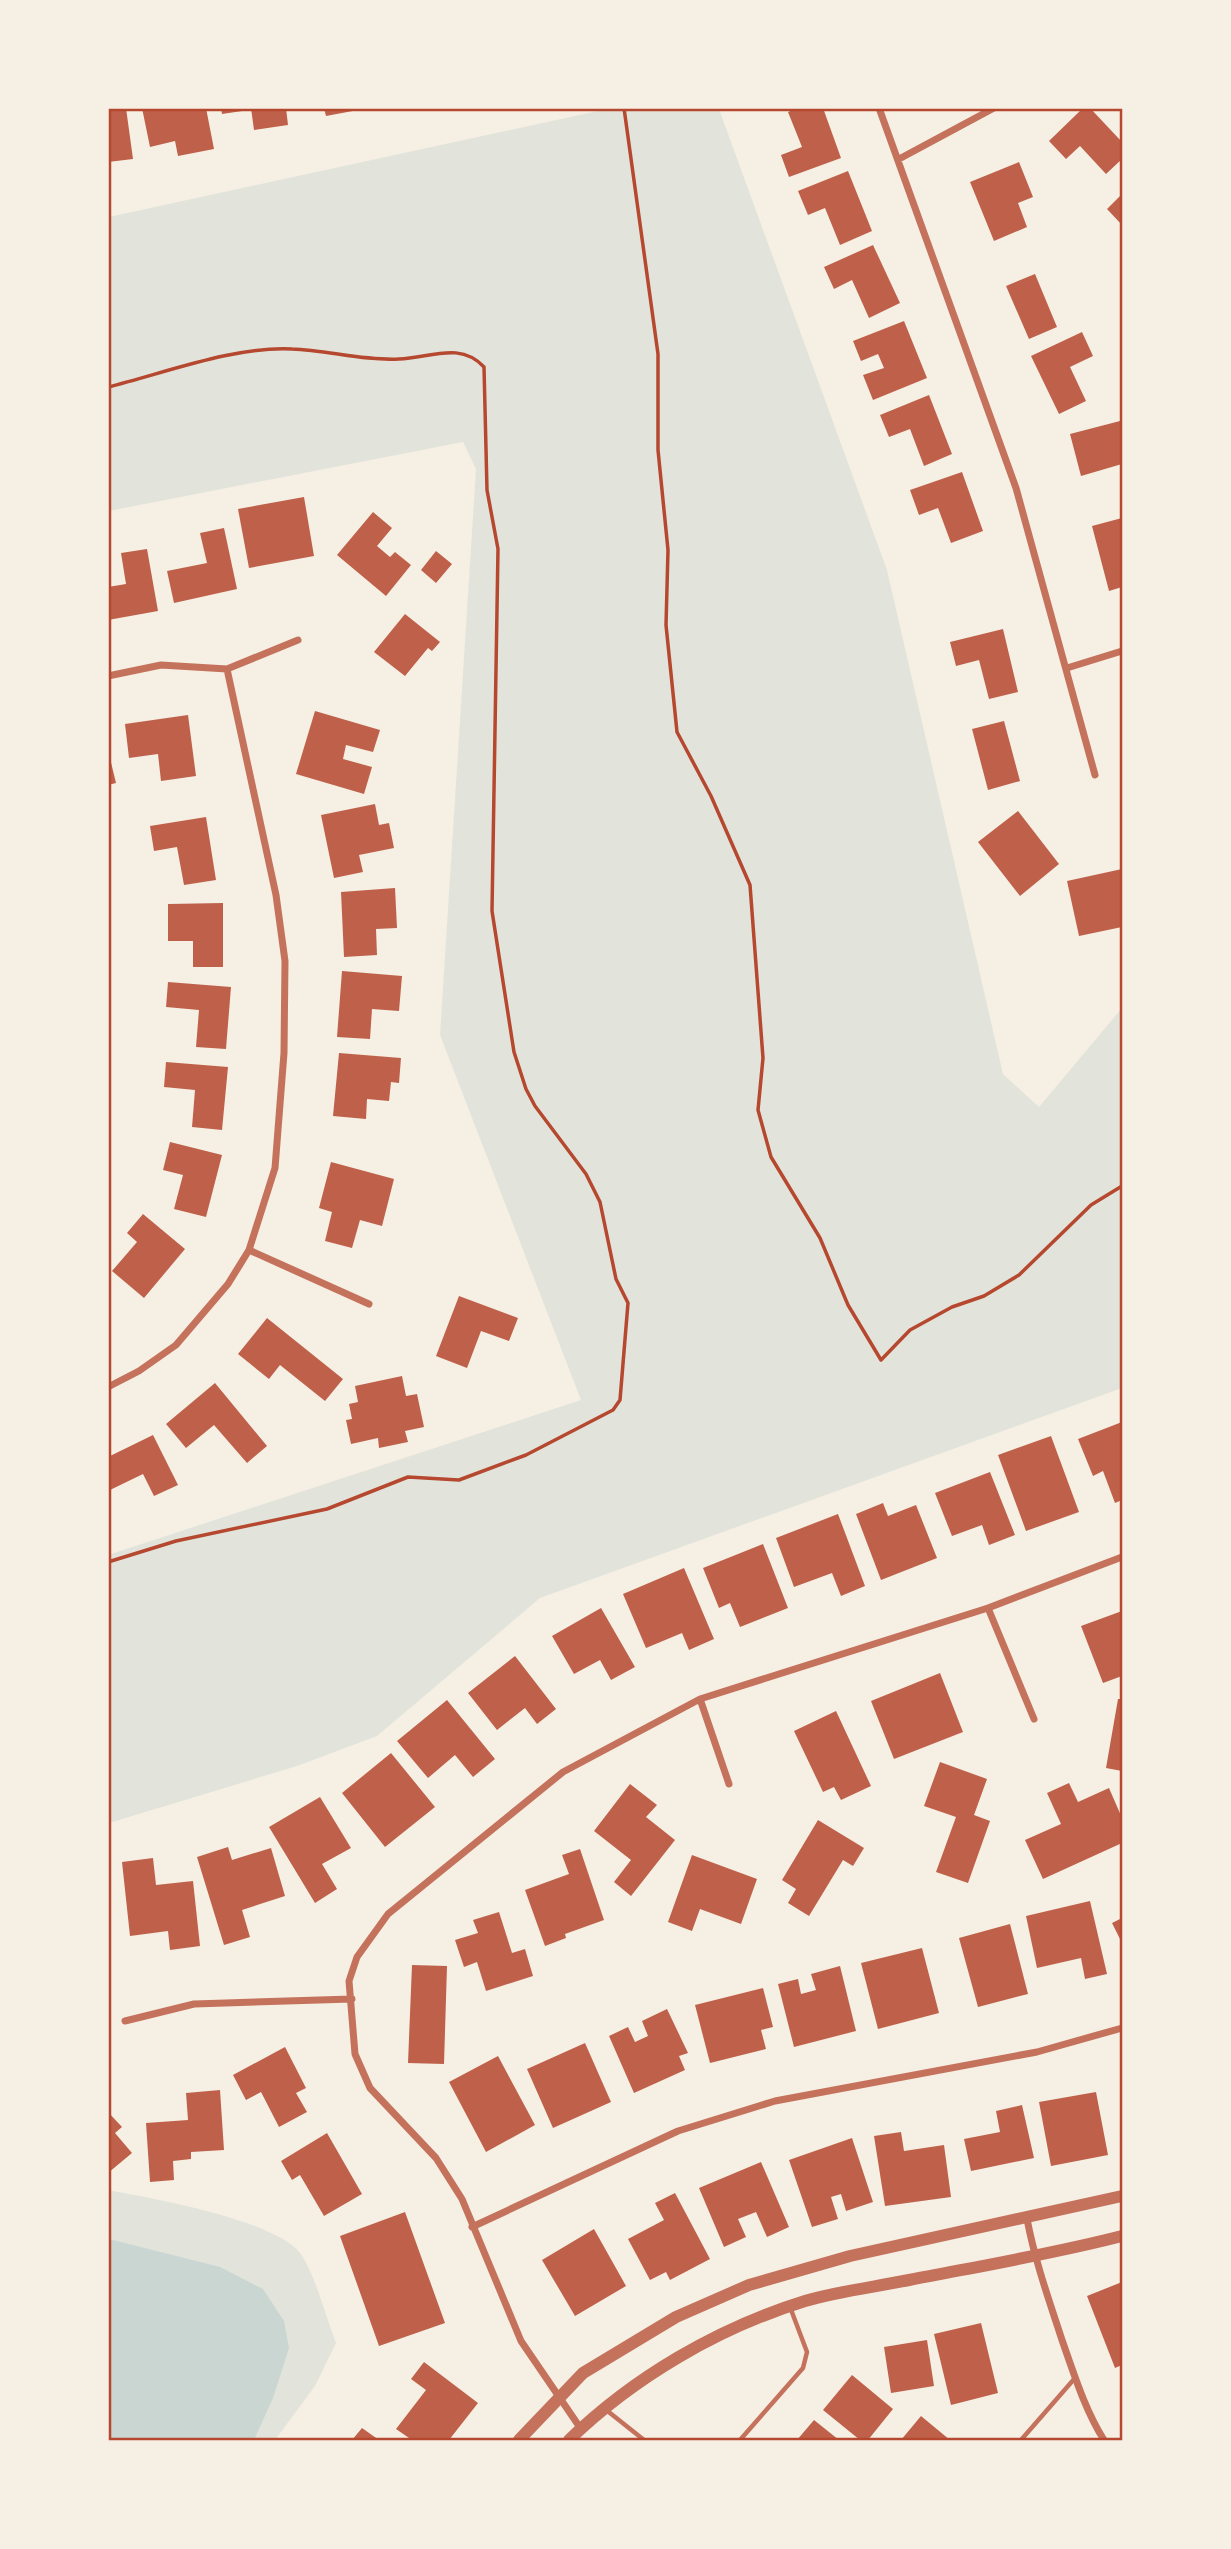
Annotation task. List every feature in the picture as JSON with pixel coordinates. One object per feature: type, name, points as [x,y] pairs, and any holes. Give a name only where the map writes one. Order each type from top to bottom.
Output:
[{"type":"street","points":[[879,108],[1016,488],[1095,775]]},
{"type":"street","points":[[899,159],[994,108]]},
{"type":"street","points":[[108,676],[161,665],[228,669],[298,640]]},
{"type":"street","points":[[1067,668],[1122,651]]},
{"type":"street","points":[[108,1387],[139,1371],[176,1345],[228,1284],[249,1250],[275,1168],[284,1053],[285,961],[276,895],[228,669]]},
{"type":"street","points":[[249,1250],[369,1304]]},
{"type":"street","points":[[581,2429],[557,2398],[516,2332],[502,2291],[462,2199],[436,2158],[370,2088],[360,2071],[355,2054],[349,1981],[357,1957],[388,1914],[563,1772],[700,1699],[988,1608],[1122,1557]]},
{"type":"street","points":[[988,1608],[1034,1719]]},
{"type":"street","points":[[700,1699],[729,1784]]},
{"type":"street","points":[[125,2021],[194,2004],[352,1999]]},
{"type":"street","points":[[472,2227],[678,2131],[775,2101],[1037,2052],[1122,2028]]},
{"type":"street","points":[[519,2441],[557,2398],[583,2374],[676,2317],[771,2277],[850,2256],[1122,2196]]},
{"type":"street","points":[[1027,2219],[1035,2258],[1075,2378],[1104,2441]]},
{"type":"street","points":[[569,2441],[604,2409],[679,2356],[762,2316],[790,2306],[973,2266],[1035,2258],[1122,2236]]},
{"type":"lane","points":[[740,2441],[803,2368],[807,2351],[790,2306]]},
{"type":"lane","points":[[1021,2441],[1075,2378]]},
{"type":"lane","points":[[604,2409],[644,2441]]},
{"type":"path","points":[[624,108],[658,354],[658,450],[668,550],[666,625],[677,732],[711,796],[750,886],[763,1058],[758,1110],[771,1157],[820,1238],[848,1305],[880,1360],[910,1331],[952,1307],[984,1296],[1019,1275],[1091,1205],[1122,1186]]},
{"type":"path","points":[[108,387],[237,354],[291,349],[400,359],[461,352],[476,358],[484,367],[486,490],[498,549],[491,851],[492,911],[500,971],[514,1052],[526,1088],[535,1106],[586,1174],[600,1202],[616,1279],[628,1303],[620,1400],[613,1410],[526,1455],[459,1480],[408,1477],[327,1509],[276,1522],[176,1541],[108,1562]]},
{"type":"shaded area","points":[[607,109],[719,109],[887,570],[1003,1074],[1039,1107],[1122,1008],[1122,1388],[540,1598],[377,1736],[297,1766],[109,1823],[108,1555],[581,1400],[440,1035],[476,469],[463,442],[109,511],[109,217]]},
{"type":"shaded area","points":[[108,2190],[211,2212],[240,2221],[266,2230],[300,2253],[315,2283],[336,2343],[315,2386],[275,2440],[109,2440]]},
{"type":"shaded area","points":[[109,2239],[220,2267],[263,2289],[284,2321],[289,2348],[273,2398],[254,2440],[109,2440]]},
{"type":"building","points":[[108,108],[126,108],[133,159],[108,162]]},
{"type":"building","points":[[142,108],[206,108],[214,149],[178,156],[175,141],[150,147]]},
{"type":"building","points":[[221,108],[249,108],[249,110],[222,114]]},
{"type":"building","points":[[251,108],[286,108],[288,125],[254,130]]},
{"type":"building","points":[[324,108],[357,108],[358,110],[326,116]]},
{"type":"building","points":[[798,108],[823,108],[841,158],[789,177],[781,155],[802,147],[788,112]]},
{"type":"building","points":[[1083,108],[1090,108],[1122,142],[1122,159],[1106,174],[1080,146],[1066,159],[1049,141]]},
{"type":"building","points":[[1019,162],[1033,197],[1018,203],[1027,227],[994,241],[970,182]]},
{"type":"building","points":[[848,171],[872,231],[840,245],[825,208],[808,215],[798,191]]},
{"type":"building","points":[[1122,194],[1122,225],[1107,209]]},
{"type":"building","points":[[873,245],[900,303],[869,318],[852,280],[834,289],[824,267]]},
{"type":"building","points":[[1035,274],[1057,327],[1029,339],[1006,286]]},
{"type":"building","points":[[904,321],[927,378],[873,400],[863,375],[884,368],[878,354],[861,361],[853,341]]},
{"type":"building","points":[[1082,332],[1093,356],[1070,367],[1086,401],[1059,414],[1031,356]]},
{"type":"building","points":[[929,395],[952,454],[924,466],[910,429],[889,437],[880,415]]},
{"type":"building","points":[[1120,421],[1122,464],[1081,476],[1070,434]]},
{"type":"building","points":[[962,472],[983,531],[951,543],[938,508],[919,515],[910,490]]},
{"type":"building","points":[[304,497],[314,556],[249,568],[238,509]]},
{"type":"building","points":[[373,512],[392,528],[377,546],[390,557],[395,552],[411,565],[386,596],[337,555]]},
{"type":"building","points":[[1122,518],[1122,587],[1109,591],[1092,526]]},
{"type":"building","points":[[224,528],[237,589],[174,603],[167,571],[207,563],[200,533]]},
{"type":"building","points":[[147,549],[158,611],[108,620],[108,587],[126,584],[121,553]]},
{"type":"building","points":[[436,551],[452,564],[436,583],[421,570]]},
{"type":"building","points":[[405,614],[440,642],[432,651],[428,648],[405,676],[374,652]]},
{"type":"building","points":[[1003,629],[1018,692],[989,699],[979,660],[956,666],[950,642]]},
{"type":"building","points":[[315,711],[380,730],[373,752],[346,745],[343,759],[372,767],[364,794],[296,774]]},
{"type":"building","points":[[188,715],[196,776],[161,781],[158,754],[129,758],[125,724]]},
{"type":"building","points":[[1004,721],[1020,781],[988,790],[972,729]]},
{"type":"building","points":[[108,750],[116,783],[108,785]]},
{"type":"building","points":[[375,804],[379,825],[389,823],[394,848],[359,855],[363,872],[334,878],[321,815]]},
{"type":"building","points":[[1018,811],[1059,864],[1020,896],[978,842]]},
{"type":"building","points":[[206,817],[216,880],[184,885],[177,847],[154,851],[150,826]]},
{"type":"building","points":[[1122,869],[1122,927],[1079,936],[1067,881]]},
{"type":"building","points":[[395,888],[397,928],[376,929],[377,955],[344,957],[341,892]]},
{"type":"building","points":[[223,903],[223,967],[193,967],[193,941],[168,941],[168,904]]},
{"type":"building","points":[[342,971],[402,976],[399,1011],[372,1009],[370,1039],[337,1037]]},
{"type":"building","points":[[168,982],[231,987],[226,1049],[196,1047],[199,1010],[166,1007]]},
{"type":"building","points":[[339,1053],[401,1058],[399,1083],[391,1082],[389,1101],[367,1099],[366,1119],[333,1116]]},
{"type":"building","points":[[166,1062],[228,1067],[222,1130],[192,1127],[195,1090],[164,1087]]},
{"type":"building","points":[[170,1142],[222,1155],[206,1217],[174,1209],[183,1175],[163,1170]]},
{"type":"building","points":[[331,1162],[394,1179],[382,1226],[360,1220],[352,1248],[325,1241],[332,1212],[319,1208]]},
{"type":"building","points":[[143,1214],[185,1249],[144,1298],[112,1271],[137,1242],[127,1233]]},
{"type":"building","points":[[459,1296],[518,1318],[509,1341],[481,1331],[467,1368],[436,1356]]},
{"type":"building","points":[[267,1318],[343,1379],[325,1401],[280,1365],[269,1379],[238,1354]]},
{"type":"building","points":[[402,1376],[406,1396],[417,1394],[424,1427],[405,1431],[408,1442],[379,1448],[378,1438],[351,1444],[346,1420],[352,1419],[349,1404],[358,1402],[355,1386]]},
{"type":"building","points":[[215,1383],[267,1446],[247,1463],[214,1425],[186,1448],[166,1424]]},
{"type":"building","points":[[1122,1422],[1122,1500],[1115,1503],[1103,1471],[1093,1476],[1078,1439]]},
{"type":"building","points":[[153,1435],[178,1485],[154,1496],[143,1474],[110,1490],[108,1457]]},
{"type":"building","points":[[1051,1436],[1079,1512],[1026,1531],[998,1455]]},
{"type":"building","points":[[990,1472],[1015,1535],[989,1545],[982,1525],[952,1536],[935,1493]]},
{"type":"building","points":[[883,1503],[888,1516],[916,1505],[937,1558],[881,1580],[856,1514]]},
{"type":"building","points":[[838,1514],[865,1586],[841,1596],[832,1573],[794,1587],[776,1538]]},
{"type":"building","points":[[763,1544],[788,1608],[740,1627],[730,1603],[719,1608],[703,1568]]},
{"type":"building","points":[[684,1568],[714,1639],[689,1650],[682,1633],[646,1648],[623,1594]]},
{"type":"building","points":[[601,1608],[635,1667],[611,1680],[600,1660],[574,1674],[552,1636]]},
{"type":"building","points":[[1122,1611],[1122,1676],[1103,1683],[1081,1626]]},
{"type":"building","points":[[515,1656],[556,1709],[537,1724],[525,1708],[497,1730],[468,1693]]},
{"type":"building","points":[[940,1673],[963,1732],[894,1759],[871,1701]]},
{"type":"building","points":[[1118,1699],[1122,1699],[1122,1771],[1106,1768]]},
{"type":"building","points":[[447,1700],[495,1759],[473,1777],[455,1755],[428,1778],[397,1741]]},
{"type":"building","points":[[836,1711],[871,1786],[841,1800],[834,1787],[823,1792],[794,1731]]},
{"type":"building","points":[[391,1753],[435,1807],[385,1847],[342,1793]]},
{"type":"building","points":[[940,1762],[987,1779],[974,1815],[990,1821],[968,1883],[936,1872],[956,1817],[924,1806]]},
{"type":"building","points":[[1069,1783],[1078,1802],[1109,1788],[1122,1818],[1122,1843],[1043,1879],[1025,1840],[1061,1824],[1047,1793]]},
{"type":"building","points":[[630,1784],[657,1805],[646,1817],[675,1840],[631,1896],[614,1882],[631,1860],[594,1831]]},
{"type":"building","points":[[320,1797],[351,1848],[322,1864],[337,1889],[315,1903],[269,1827]]},
{"type":"building","points":[[818,1820],[864,1848],[853,1866],[843,1860],[809,1916],[788,1903],[796,1889],[782,1880]]},
{"type":"building","points":[[228,1847],[232,1860],[271,1848],[285,1896],[242,1910],[250,1937],[224,1945],[197,1857]]},
{"type":"building","points":[[580,1849],[604,1920],[565,1934],[566,1938],[545,1946],[525,1890],[569,1874],[562,1855]]},
{"type":"building","points":[[692,1855],[757,1879],[741,1924],[700,1909],[692,1931],[668,1922]]},
{"type":"building","points":[[153,1858],[156,1885],[193,1881],[200,1946],[170,1950],[168,1931],[130,1936],[122,1862]]},
{"type":"building","points":[[1090,1901],[1107,1974],[1085,1979],[1081,1958],[1037,1968],[1026,1916]]},
{"type":"building","points":[[499,1912],[512,1953],[525,1949],[533,1976],[486,1991],[477,1962],[464,1967],[455,1940],[478,1933],[473,1920]]},
{"type":"building","points":[[1122,1918],[1122,1943],[1112,1923]]},
{"type":"building","points":[[1010,1924],[1028,1994],[978,2007],[959,1938]]},
{"type":"building","points":[[922,1948],[939,2013],[878,2029],[861,1963]]},
{"type":"building","points":[[412,1965],[447,1966],[444,2064],[408,2063]]},
{"type":"building","points":[[840,1966],[856,2031],[794,2047],[778,1984],[798,1979],[801,1994],[816,1990],[811,1974]]},
{"type":"building","points":[[763,1988],[773,2027],[761,2030],[766,2049],[710,2063],[695,2005]]},
{"type":"building","points":[[667,2009],[688,2053],[679,2056],[685,2070],[634,2093],[609,2036],[628,2027],[635,2042],[648,2036],[642,2021]]},
{"type":"building","points":[[585,2043],[611,2102],[553,2128],[527,2069]]},
{"type":"building","points":[[285,2047],[306,2088],[296,2093],[307,2112],[279,2127],[261,2092],[246,2100],[233,2075]]},
{"type":"building","points":[[498,2056],[535,2125],[486,2152],[449,2082]]},
{"type":"building","points":[[220,2090],[224,2150],[191,2152],[191,2159],[173,2161],[174,2180],[150,2182],[146,2123],[188,2120],[186,2093]]},
{"type":"building","points":[[1096,2092],[1108,2155],[1051,2166],[1039,2102]]},
{"type":"building","points":[[1022,2105],[1034,2158],[971,2171],[964,2139],[1000,2132],[996,2111]]},
{"type":"building","points":[[108,2112],[122,2127],[115,2133],[132,2153],[108,2173]]},
{"type":"building","points":[[901,2132],[904,2151],[944,2145],[951,2197],[885,2206],[874,2136]]},
{"type":"building","points":[[327,2133],[362,2194],[324,2216],[300,2175],[292,2180],[281,2161]]},
{"type":"building","points":[[852,2138],[873,2202],[846,2211],[841,2194],[831,2197],[838,2219],[812,2227],[789,2160]]},
{"type":"building","points":[[761,2162],[789,2227],[767,2237],[756,2212],[738,2219],[746,2237],[724,2247],[699,2188]]},
{"type":"building","points":[[675,2193],[710,2259],[670,2280],[666,2272],[650,2280],[628,2239],[664,2220],[655,2203]]},
{"type":"building","points":[[405,2212],[445,2323],[379,2346],[340,2236]]},
{"type":"building","points":[[594,2229],[626,2286],[575,2316],[542,2260]]},
{"type":"building","points":[[1122,2282],[1122,2365],[1115,2368],[1087,2296]]},
{"type":"building","points":[[981,2323],[998,2393],[951,2405],[934,2334]]},
{"type":"building","points":[[927,2340],[934,2386],[891,2393],[884,2347]]},
{"type":"building","points":[[424,2362],[478,2403],[449,2440],[412,2440],[396,2429],[426,2390],[411,2379]]},
{"type":"building","points":[[852,2375],[893,2409],[868,2440],[860,2440],[823,2410]]},
{"type":"building","points":[[921,2416],[950,2440],[901,2440]]},
{"type":"building","points":[[814,2420],[839,2440],[797,2440]]},
{"type":"building","points":[[362,2428],[379,2440],[352,2440]]}]
